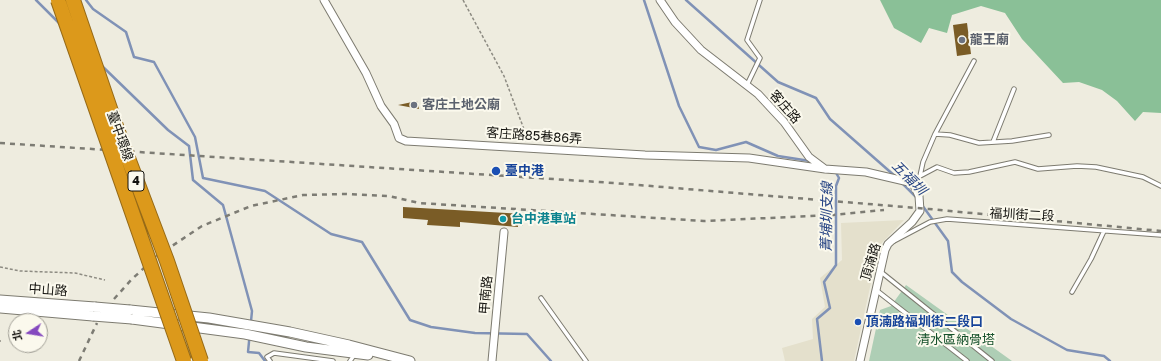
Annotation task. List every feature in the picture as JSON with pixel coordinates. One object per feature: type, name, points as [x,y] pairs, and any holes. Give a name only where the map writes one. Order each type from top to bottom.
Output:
[{"type":"highway","name":"臺中環線","points":[[58,0],[184,361]]},
{"type":"highway","name":"臺中環線","points":[[73,0],[117,129],[167,261],[201,361]]},
{"type":"street","name":"客庄路85巷86弄","points":[[324,0],[366,73],[380,106],[394,124],[399,138],[406,141],[530,147],[645,155],[749,158],[825,169]]},
{"type":"street","name":"客庄路","points":[[660,0],[675,22],[701,50],[758,94],[784,122],[809,157],[825,169]]},
{"type":"street","points":[[825,169],[866,172],[913,183]]},
{"type":"street","name":"頂湳路","points":[[860,361],[880,271],[888,244],[912,222],[920,211],[919,196],[913,183]]},
{"type":"street","name":"甲南路","points":[[492,361],[504,232]]},
{"type":"street","name":"中山路","points":[[0,300],[94,311]]},
{"type":"street","name":"中山路","points":[[0,308],[94,311]]},
{"type":"street","points":[[94,311],[131,315],[245,334],[306,348],[406,360]]},
{"type":"street","points":[[131,315],[209,318],[290,332],[349,345],[406,360]]},
{"type":"lane","points":[[747,86],[760,58],[747,40],[760,0]]},
{"type":"lane","points":[[920,176],[923,162],[936,134],[974,61]]},
{"type":"lane","points":[[993,142],[1014,89]]},
{"type":"lane","points":[[936,134],[950,135],[979,143],[1012,142],[1049,135]]},
{"type":"lane","points":[[913,183],[920,176],[937,167],[954,173],[969,172],[1015,162],[1038,169],[1077,166],[1096,167],[1143,177],[1161,186]]},
{"type":"lane","name":"福圳街二段","points":[[888,244],[930,222],[947,219],[1161,235]]},
{"type":"lane","points":[[1072,292],[1092,259],[1104,231]]},
{"type":"lane","points":[[880,271],[992,361]]},
{"type":"lane","points":[[876,289],[967,361]]},
{"type":"lane","points":[[541,298],[586,361]]},
{"type":"lane","points":[[270,361],[267,357],[274,353],[333,361]]},
{"type":"lane","points":[[350,361],[356,353]]},
{"type":"path","points":[[463,0],[504,76],[530,147]]},
{"type":"path","points":[[0,267],[20,271],[75,273],[105,280]]},
{"type":"shaded area","points":[[904,220],[879,246],[854,361],[785,361],[782,348],[813,339],[812,319],[825,307],[820,278],[842,260],[841,223]]},
{"type":"green space","points":[[880,0],[1161,0],[1161,113],[1143,112],[1135,121],[1117,101],[1102,90],[1079,82],[1063,83],[1022,39],[1005,13],[981,6],[952,15],[947,33],[929,28],[921,43],[894,28]]},
{"type":"green space","name":"清水區納骨塔","points":[[906,285],[1012,361],[869,361],[880,310],[891,306]]},
{"type":"building","name":"龍王廟","points":[[967,23],[971,54],[957,56],[953,25]]},
{"type":"building","points":[[417,101],[419,109],[398,105]]},
{"type":"building","points":[[403,207],[524,214],[523,226],[518,225],[518,227],[460,222],[460,227],[427,225],[428,220],[403,218]]},
{"type":"waterway","points":[[36,0],[60,24]]},
{"type":"waterway","points":[[86,0],[93,9],[126,32],[134,57],[154,62],[195,137],[203,178],[265,191],[331,234],[362,242],[410,320],[431,327],[475,333],[527,334],[551,361]]},
{"type":"waterway","name":"菁埔圳支線","points":[[644,0],[679,106],[699,147],[716,150],[746,142],[778,156],[810,161]]},
{"type":"waterway","name":"五福圳","points":[[686,0],[778,82],[816,98],[830,119],[896,177]]},
{"type":"waterway","points":[[100,64],[168,130],[189,146],[193,180],[223,205],[252,311],[248,352],[259,353],[265,361]]},
{"type":"waterway","name":"菁埔圳支線","points":[[822,361],[817,319],[830,308],[824,282],[836,265],[836,186],[839,178],[835,171]]},
{"type":"waterway","name":"五福圳","points":[[902,183],[917,198]]},
{"type":"waterway","name":"五福圳","points":[[922,205],[948,241],[952,272],[962,282],[1011,319],[1067,350],[1104,356],[1110,361]]},
{"type":"railway","points":[[0,143],[614,183],[929,209],[1161,231]]},
{"type":"railway","points":[[114,299],[131,280],[157,256],[202,226],[251,206],[303,195],[345,194],[389,196],[419,203],[704,221],[833,215],[884,210]]},
{"type":"railway","points":[[79,361],[97,323]]},
{"type":"place","name":"龍王廟","points":[[962,40]]},
{"type":"place","name":"客庄土地公廟","points":[[414,105]]},
{"type":"place","name":"臺中港","points":[[496,171]]},
{"type":"place","name":"台中港車站","points":[[503,219]]},
{"type":"place","name":"頂湳路福圳街二段口","points":[[858,322]]}]
